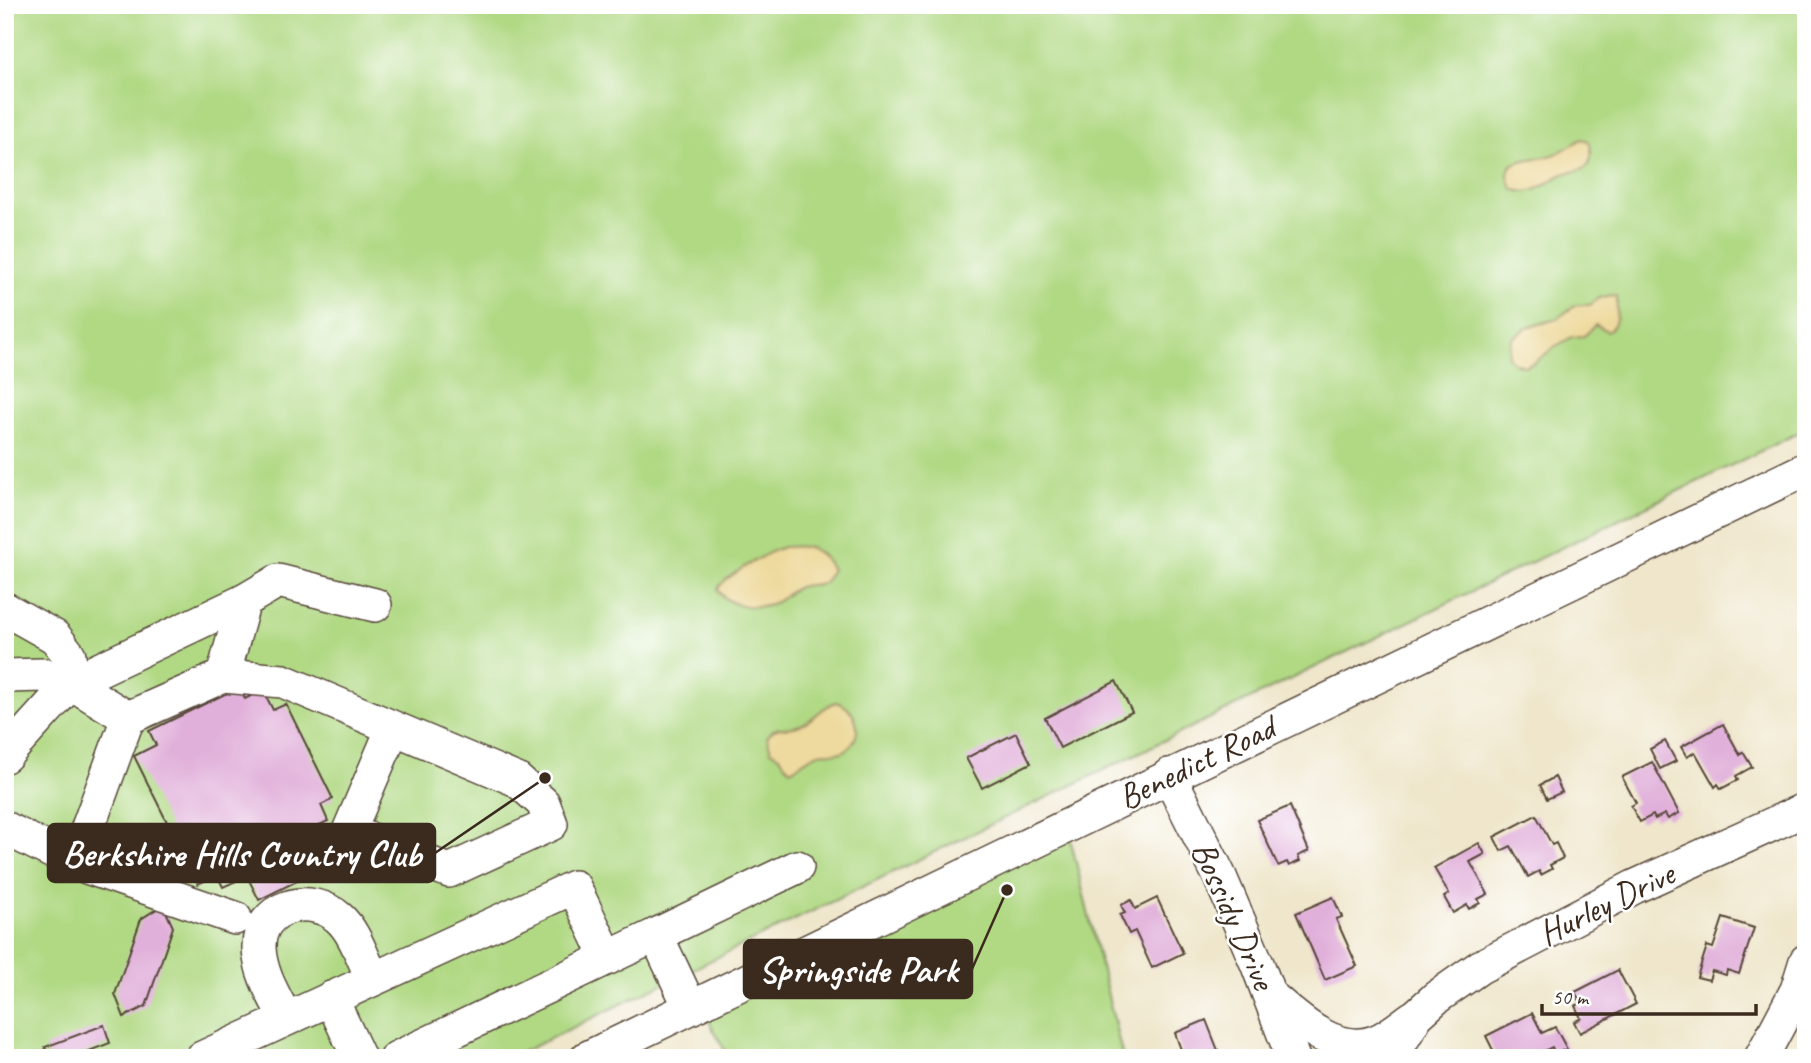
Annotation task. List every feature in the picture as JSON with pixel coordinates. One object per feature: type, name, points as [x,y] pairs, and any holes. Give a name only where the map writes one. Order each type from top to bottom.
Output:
[{"type":"street","name":"Benedict Road","points":[[587,1058],[1806,469]]},
{"type":"street","points":[[5,774],[19,749],[71,682],[244,601],[278,581],[375,605]]},
{"type":"street","points":[[223,676],[244,601]]},
{"type":"street","points":[[5,609],[55,637],[69,655],[71,682]]},
{"type":"street","points":[[5,676],[44,675],[71,682],[128,718]]},
{"type":"street","points":[[75,863],[128,718],[223,676],[283,681],[517,780],[543,803],[551,824],[449,871],[349,831],[393,728]]},
{"type":"street","name":"Bossidy Drive","points":[[1169,775],[1220,877],[1293,1058]]},
{"type":"street","name":"Hurley Drive","points":[[1269,995],[1307,1028],[1351,1046],[1376,1042],[1480,967],[1634,887],[1806,808]]},
{"type":"street","points":[[5,828],[75,863],[235,918]]},
{"type":"street","points":[[397,1058],[797,867]]},
{"type":"street","points":[[202,1058],[573,887],[608,958]]},
{"type":"street","points":[[286,1019],[263,972],[259,947],[263,929],[276,912],[308,903],[326,908],[341,919],[373,979]]},
{"type":"street","points":[[656,935],[690,1007]]},
{"type":"street","points":[[1761,1058],[1797,990],[1806,961]]},
{"type":"street","points":[[331,998],[359,1058]]},
{"type":"street","name":"Hurley Drive","points":[[1391,1058],[1417,1015]]},
{"type":"green space","points":[[5,5],[1806,5],[1806,429],[510,1058],[5,1058]]},
{"type":"green space","points":[[1067,825],[1123,1058],[729,1058],[699,1003]]},
{"type":"sand","points":[[1582,139],[1589,141],[1591,151],[1590,161],[1584,169],[1557,177],[1528,192],[1513,189],[1508,178],[1513,164],[1553,155]]},
{"type":"sand","points":[[1612,295],[1617,297],[1617,311],[1616,321],[1611,329],[1607,331],[1596,325],[1584,336],[1572,337],[1534,363],[1524,366],[1514,363],[1508,357],[1511,339],[1527,328],[1556,319],[1576,305],[1590,305],[1599,298]]},
{"type":"sand","points":[[799,546],[817,551],[832,569],[825,582],[799,587],[768,605],[743,606],[722,595],[718,589],[728,578],[783,547]]},
{"type":"sand","points":[[836,702],[844,705],[854,716],[857,730],[852,744],[843,752],[815,754],[790,770],[779,756],[771,751],[767,737],[777,729],[802,724]]},
{"type":"building","points":[[1116,681],[1132,712],[1060,748],[1045,718]]},
{"type":"building","points":[[239,687],[245,699],[263,690],[273,710],[286,704],[333,799],[321,805],[328,821],[307,831],[314,844],[290,856],[301,879],[259,900],[247,876],[223,887],[217,875],[198,884],[134,756],[156,745],[149,731]]},
{"type":"building","points":[[1723,724],[1740,755],[1743,752],[1752,767],[1736,776],[1738,780],[1721,789],[1718,784],[1715,787],[1695,752],[1687,757],[1681,747]]},
{"type":"building","points":[[1016,733],[1031,763],[982,788],[966,758]]},
{"type":"building","points":[[1665,741],[1676,761],[1660,769],[1650,749]]},
{"type":"building","points":[[1652,762],[1679,813],[1668,819],[1665,814],[1655,819],[1653,815],[1640,822],[1631,806],[1636,803],[1622,777]]},
{"type":"building","points":[[1555,777],[1562,792],[1547,799],[1540,785]]},
{"type":"building","points":[[1290,806],[1309,851],[1298,856],[1300,861],[1289,866],[1287,862],[1278,866],[1257,820]]},
{"type":"building","points":[[1536,815],[1552,845],[1556,843],[1563,858],[1550,865],[1552,869],[1541,875],[1539,871],[1528,877],[1511,846],[1501,851],[1494,837]]},
{"type":"building","points":[[1479,843],[1485,854],[1470,862],[1488,894],[1478,899],[1480,903],[1469,909],[1467,905],[1453,913],[1444,897],[1449,894],[1434,868]]},
{"type":"building","points":[[1333,897],[1342,917],[1336,919],[1357,966],[1325,980],[1296,913]]},
{"type":"building","points":[[1157,898],[1183,953],[1152,968],[1135,931],[1129,934],[1120,915],[1125,913],[1121,905],[1131,900],[1135,909]]},
{"type":"building","points":[[163,905],[173,927],[146,1006],[124,1017],[115,994],[141,919]]},
{"type":"building","points":[[1723,918],[1754,928],[1739,974],[1727,970],[1726,975],[1712,971],[1709,980],[1697,977],[1707,946],[1713,948]]},
{"type":"building","points":[[1618,970],[1636,1004],[1580,1033],[1574,1022],[1581,1018],[1575,1006],[1581,1003],[1575,992]]},
{"type":"building","points":[[1532,1013],[1542,1033],[1555,1027],[1567,1049],[1555,1054],[1552,1047],[1534,1056],[1535,1058],[1497,1058],[1486,1036]]},
{"type":"building","points":[[1206,1020],[1221,1058],[1184,1058],[1175,1033]]},
{"type":"building","points":[[104,1025],[110,1043],[71,1058],[49,1058],[45,1047]]},
{"type":"place","name":"Berkshire Hills Country Club","points":[[545,778]]},
{"type":"place","name":"Springside Park","points":[[1007,890]]}]
